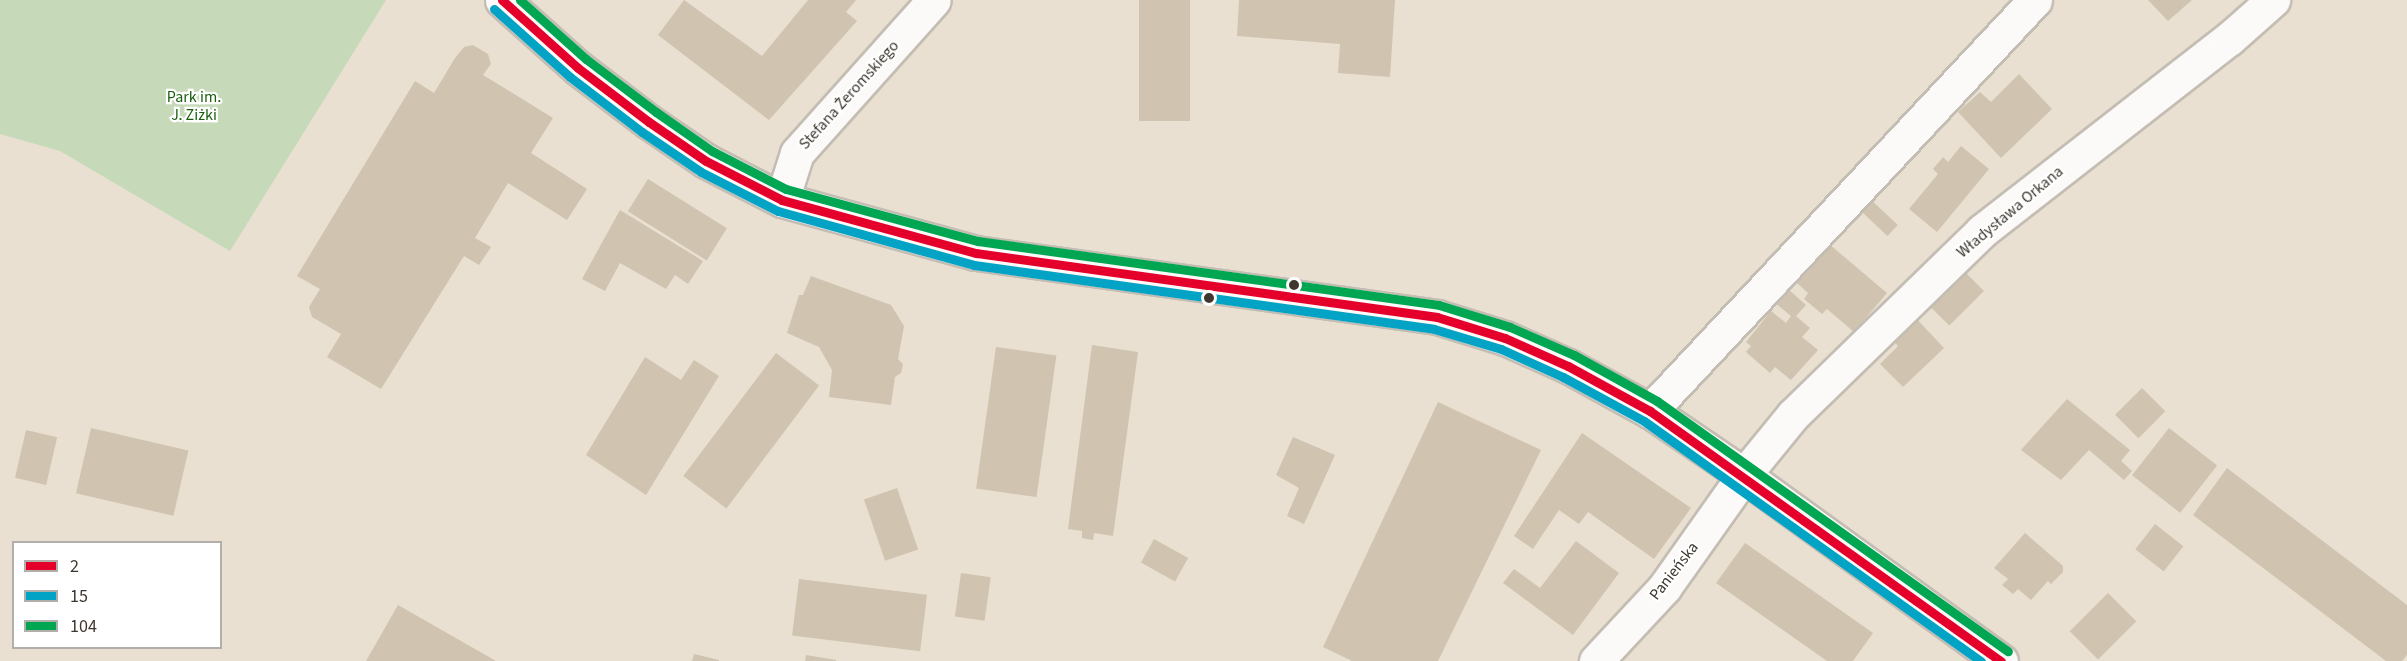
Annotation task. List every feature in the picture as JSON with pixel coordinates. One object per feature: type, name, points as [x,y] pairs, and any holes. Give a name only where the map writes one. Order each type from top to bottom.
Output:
[{"type":"street","points":[[502,0],[578,68],[649,122],[706,161],[782,200],[976,253],[1437,317],[1537,352],[1650,411],[1744,475],[2001,661]]},
{"type":"street","name":"Stefana Żeromskiego","points":[[782,200],[797,153],[934,0]]},
{"type":"street","points":[[1650,411],[2035,0]]},
{"type":"street","name":"Władysława Orkana","points":[[1744,475],[1793,415],[1982,231],[2229,39],[2273,0]]},
{"type":"street","name":"Panieńska","points":[[1596,661],[1664,588],[1744,475]]},
{"type":"green space","name":"Park im. J. Ziżki","points":[[0,0],[386,0],[230,251],[60,151],[0,134]]},
{"type":"building","points":[[684,0],[762,56],[808,0],[856,0],[846,12],[857,21],[769,120],[658,35]]},
{"type":"building","points":[[1139,0],[1190,0],[1190,121],[1139,121]]},
{"type":"building","points":[[1239,0],[1395,0],[1390,77],[1338,73],[1340,44],[1237,36]]},
{"type":"building","points":[[2148,0],[2192,0],[2168,21]]},
{"type":"building","points":[[473,45],[488,54],[491,64],[483,75],[553,118],[531,153],[587,189],[567,220],[508,183],[475,238],[491,247],[479,265],[464,256],[381,389],[327,357],[341,334],[312,317],[309,307],[320,289],[297,276],[415,81],[434,93],[455,58],[464,47]]},
{"type":"building","points":[[2019,74],[2052,109],[2001,158],[1958,112],[1980,92],[1991,102]]},
{"type":"building","points":[[1961,146],[1989,169],[1937,232],[1909,209],[1938,174],[1933,169],[1943,157],[1948,162]]},
{"type":"building","points":[[648,179],[727,228],[707,261],[628,211]]},
{"type":"building","points":[[1870,199],[1898,225],[1888,236],[1860,210]]},
{"type":"building","points":[[620,210],[703,261],[688,284],[675,275],[666,289],[620,263],[605,291],[582,279]]},
{"type":"building","points":[[1829,244],[1887,293],[1854,332],[1827,309],[1822,314],[1804,299],[1808,293],[1797,283]]},
{"type":"building","points":[[1962,269],[1984,291],[1949,326],[1927,304]]},
{"type":"building","points":[[811,276],[891,305],[904,326],[898,359],[903,364],[901,373],[895,377],[891,405],[829,397],[832,370],[819,347],[787,333],[799,295],[803,295]]},
{"type":"building","points":[[1787,288],[1806,305],[1796,316],[1810,328],[1802,337],[1818,350],[1791,380],[1775,367],[1770,373],[1746,352],[1751,346],[1746,342],[1771,311],[1786,323],[1791,316],[1774,302]]},
{"type":"building","points":[[1914,316],[1944,348],[1903,387],[1880,364],[1898,346],[1891,338]]},
{"type":"building","points":[[1092,345],[1138,352],[1113,536],[1094,533],[1093,540],[1082,538],[1082,531],[1068,529]]},
{"type":"building","points":[[996,347],[1056,355],[1037,497],[976,489]]},
{"type":"building","points":[[776,353],[819,385],[726,508],[683,476]]},
{"type":"building","points":[[645,357],[681,380],[694,360],[719,376],[646,495],[586,455]]},
{"type":"building","points":[[2142,388],[2165,411],[2138,438],[2115,415]]},
{"type":"building","points":[[2067,399],[2130,450],[2121,461],[2132,471],[2124,480],[2089,450],[2061,480],[2021,450]]},
{"type":"building","points":[[1438,402],[1541,450],[1438,661],[1352,661],[1323,647]]},
{"type":"building","points":[[91,428],[188,450],[173,516],[76,493]]},
{"type":"building","points":[[2169,428],[2217,466],[2180,513],[2132,475]]},
{"type":"building","points":[[26,430],[57,437],[46,485],[15,478]]},
{"type":"building","points":[[1582,433],[1691,508],[1654,559],[1588,512],[1579,524],[1559,510],[1533,549],[1514,536]]},
{"type":"building","points":[[1293,437],[1335,455],[1304,524],[1287,516],[1299,488],[1276,475]]},
{"type":"building","points":[[2227,468],[2407,605],[2407,655],[2402,661],[2386,661],[2193,515]]},
{"type":"building","points":[[897,488],[918,549],[885,561],[864,499]]},
{"type":"building","points":[[2155,524],[2183,546],[2164,571],[2135,549]]},
{"type":"building","points":[[2025,533],[2063,566],[2063,572],[2051,584],[2048,581],[2031,600],[2018,589],[2013,594],[2002,585],[2008,579],[1994,568]]},
{"type":"building","points":[[1154,539],[1188,558],[1175,582],[1141,563]]},
{"type":"building","points":[[1576,541],[1619,573],[1573,635],[1503,583],[1514,569],[1540,588]]},
{"type":"building","points":[[1745,543],[1873,633],[1853,661],[1827,661],[1716,583]]},
{"type":"building","points":[[961,573],[991,577],[985,621],[955,617]]},
{"type":"building","points":[[799,579],[927,595],[920,651],[792,636]]},
{"type":"building","points":[[2108,593],[2136,621],[2098,659],[2070,631]]},
{"type":"building","points":[[398,605],[496,661],[366,661]]},
{"type":"building","points":[[694,654],[719,660],[719,661],[692,661]]},
{"type":"building","points":[[806,655],[836,660],[836,661],[805,661]]},
{"type":"transit line","name":"2","points":[[502,0],[578,68],[649,122],[706,161],[782,200],[976,253],[1437,317],[1505,338],[1568,366],[1650,411],[2001,661]]},
{"type":"transit line","name":"104","points":[[520,0],[586,59],[656,112],[712,151],[786,189],[978,241],[1439,305],[1510,327],[1574,355],[1657,401],[2008,651]]},
{"type":"transit line","name":"15","points":[[494,9],[570,77],[642,132],[701,172],[778,211],[974,265],[1434,329],[1501,349],[1563,377],[1644,421],[1981,661]]}]
